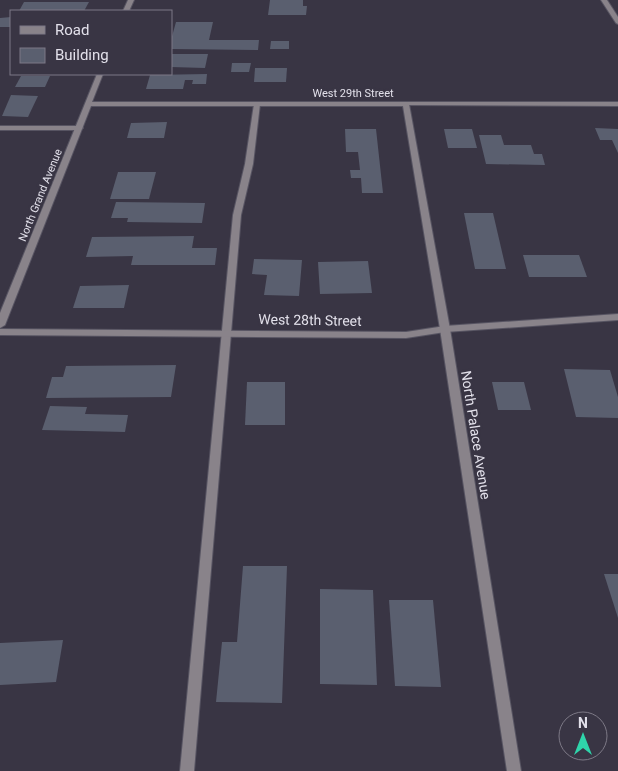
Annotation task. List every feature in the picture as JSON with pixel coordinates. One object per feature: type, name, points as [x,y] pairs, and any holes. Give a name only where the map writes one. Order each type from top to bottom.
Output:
[{"type":"street","points":[[604,0],[618,22]]},
{"type":"street","name":"North Grand Avenue","points":[[0,325],[100,75]]},
{"type":"street","name":"West 29th Street","points":[[88,104],[618,104]]},
{"type":"street","points":[[187,771],[237,215],[250,164],[256,104]]},
{"type":"street","name":"North Palace Avenue","points":[[406,104],[445,329],[514,771]]},
{"type":"street","points":[[0,128],[78,128]]},
{"type":"street","name":"West 28th Street","points":[[0,332],[406,335],[445,329],[618,317]]},
{"type":"building","points":[[270,0],[303,0],[303,6],[307,6],[306,15],[268,15]]},
{"type":"building","points":[[24,2],[89,2],[85,10],[20,10]]},
{"type":"building","points":[[10,17],[10,27],[0,27],[0,18]]},
{"type":"building","points":[[176,22],[213,22],[209,40],[259,40],[258,50],[172,49],[172,36]]},
{"type":"building","points":[[271,41],[289,41],[289,49],[270,49]]},
{"type":"building","points":[[172,54],[208,54],[205,68],[172,67]]},
{"type":"building","points":[[232,63],[251,63],[249,72],[231,72]]},
{"type":"building","points":[[255,68],[287,68],[286,82],[254,82]]},
{"type":"building","points":[[207,74],[206,84],[192,84],[193,80],[185,80],[183,89],[146,89],[150,75]]},
{"type":"building","points":[[21,76],[50,76],[45,87],[15,87]]},
{"type":"building","points":[[11,95],[38,96],[28,117],[2,116]]},
{"type":"building","points":[[167,122],[164,138],[127,138],[131,123]]},
{"type":"building","points":[[595,128],[618,129],[618,153],[612,140],[600,140]]},
{"type":"building","points":[[345,129],[376,129],[383,193],[362,193],[361,178],[351,178],[350,170],[360,170],[358,152],[346,152]]},
{"type":"building","points":[[444,129],[472,129],[477,148],[448,148]]},
{"type":"building","points":[[479,135],[501,135],[504,145],[531,145],[534,154],[542,154],[545,165],[486,164]]},
{"type":"building","points":[[118,172],[156,172],[149,199],[110,199]]},
{"type":"building","points":[[116,202],[205,203],[202,223],[127,222],[128,218],[111,218]]},
{"type":"building","points":[[464,213],[493,213],[506,269],[475,269]]},
{"type":"building","points":[[194,236],[192,248],[217,248],[215,265],[131,265],[133,256],[86,257],[92,237]]},
{"type":"building","points":[[523,255],[579,255],[587,277],[529,277]]},
{"type":"building","points":[[254,259],[302,260],[299,296],[264,295],[267,275],[252,274]]},
{"type":"building","points":[[368,261],[372,293],[320,294],[318,262]]},
{"type":"building","points":[[129,285],[124,308],[73,308],[80,286]]},
{"type":"building","points":[[176,365],[171,397],[46,398],[52,377],[63,377],[66,366]]},
{"type":"building","points":[[564,369],[610,370],[618,397],[618,418],[576,417]]},
{"type":"building","points":[[247,382],[285,382],[285,425],[245,425]]},
{"type":"building","points":[[492,382],[524,382],[531,410],[498,410]]},
{"type":"building","points":[[50,406],[87,407],[85,414],[128,415],[125,432],[42,430]]},
{"type":"building","points":[[243,566],[287,566],[282,703],[216,702],[222,642],[237,642]]},
{"type":"building","points":[[604,574],[618,574],[618,618]]},
{"type":"building","points":[[320,589],[373,590],[377,685],[320,684]]},
{"type":"building","points":[[389,600],[433,600],[441,687],[395,686]]},
{"type":"building","points":[[63,640],[56,682],[0,685],[0,643]]}]
